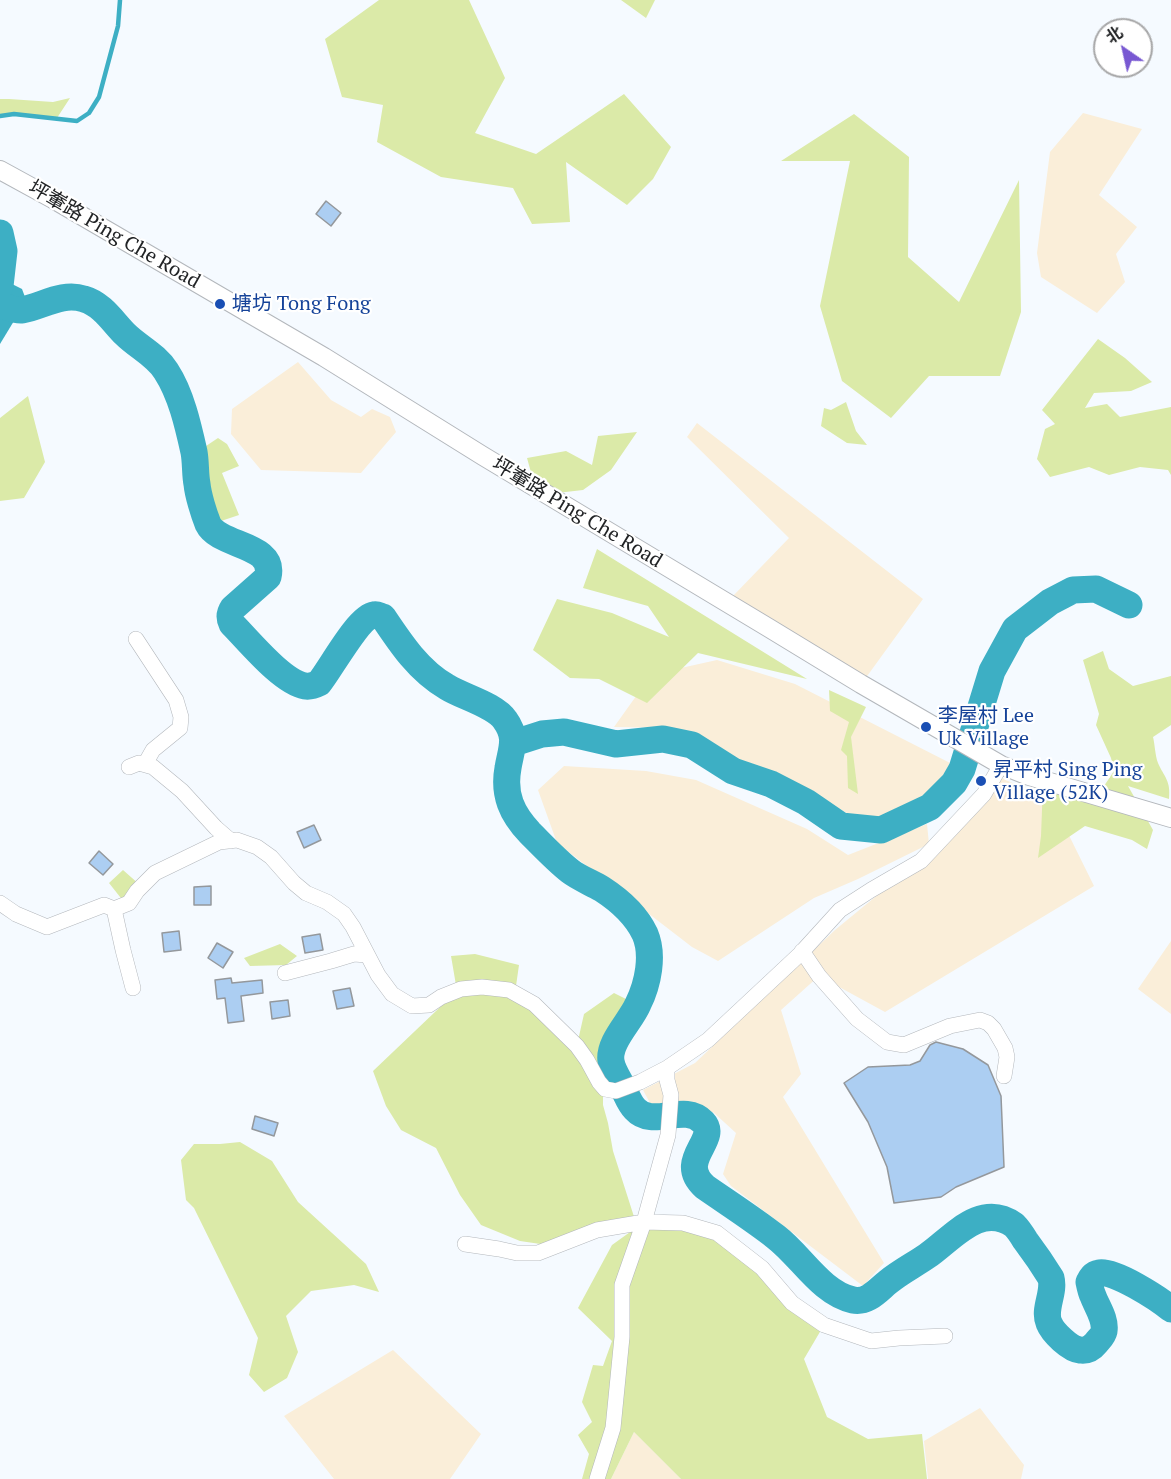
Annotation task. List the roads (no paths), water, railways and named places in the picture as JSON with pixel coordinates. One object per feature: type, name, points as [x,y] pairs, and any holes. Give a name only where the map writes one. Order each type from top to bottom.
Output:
[{"type":"street","name":"坪輋路 Ping Che Road","points":[[0,170],[324,357],[483,456],[998,763],[1026,775],[1171,819]]},
{"type":"street","points":[[136,639],[176,700],[181,717],[180,728],[153,750],[145,764]]},
{"type":"street","points":[[129,767],[139,762],[153,767],[182,791],[216,828],[231,840]]},
{"type":"street","points":[[0,903],[16,914],[47,927],[104,905],[114,909],[129,903],[137,891],[155,873],[219,842],[237,840],[257,847],[271,857],[294,883],[344,914],[378,975],[392,993],[412,1006],[429,1005],[441,997],[462,989],[482,987],[509,990],[534,1004],[577,1046],[605,1089],[613,1091],[639,1082],[667,1068],[708,1040],[802,951],[840,910],[921,861],[984,794],[998,763]]},
{"type":"street","points":[[114,909],[133,988]]},
{"type":"street","points":[[802,951],[819,976],[857,1019],[887,1042],[904,1045],[950,1026],[980,1020],[988,1023],[1005,1048],[1007,1057],[1004,1076]]},
{"type":"street","points":[[285,973],[354,954],[367,955]]},
{"type":"street","points":[[597,1479],[613,1428],[622,1337],[622,1285],[644,1222],[668,1135],[671,1095],[667,1068]]},
{"type":"street","points":[[465,1244],[516,1253],[538,1253],[597,1230],[644,1222],[683,1223],[717,1233],[762,1268],[792,1303],[824,1325],[871,1341],[945,1336]]},
{"type":"water","points":[[0,278],[22,289],[25,297],[20,311],[0,344]]},
{"type":"waterway","points":[[0,116],[14,114],[77,121],[89,113],[99,97],[118,26],[120,0]]},
{"type":"waterway","points":[[0,233],[4,251],[0,286]]},
{"type":"waterway","points":[[0,305],[22,310],[60,298],[76,297],[90,301],[102,309],[125,334],[162,365],[180,400],[194,452],[196,480],[208,524],[223,537],[255,551],[264,558],[268,566],[268,577],[233,608],[230,618],[232,624],[276,669],[296,683],[305,686],[319,683],[360,625],[367,618],[377,615],[383,617],[419,665],[437,681],[494,710],[505,720],[512,738],[507,778],[508,795],[518,819],[565,867],[621,903],[632,914],[645,934],[649,951],[645,988],[635,1011],[616,1039],[611,1061],[614,1072],[630,1102],[642,1114],[651,1117],[687,1114],[703,1122],[707,1129],[706,1136],[694,1168],[697,1177],[705,1187],[776,1237],[831,1290],[853,1300],[863,1300],[872,1295],[967,1225],[990,1217],[1002,1219],[1014,1225],[1048,1273],[1052,1284],[1047,1312],[1049,1323],[1058,1336],[1072,1347],[1080,1350],[1089,1349],[1103,1333],[1102,1318],[1089,1282],[1092,1276],[1097,1274],[1106,1273],[1125,1280],[1171,1309]]},
{"type":"waterway","points":[[514,743],[542,734],[564,732],[616,744],[663,739],[692,745],[733,771],[771,784],[806,802],[841,826],[881,830],[930,807],[954,783],[962,769],[992,671],[1015,629],[1050,602],[1073,590],[1096,589],[1129,605]]},
{"type":"place","name":"塘坊 Tong Fong","points":[[220,304]]},
{"type":"place","name":"李屋村 Lee Uk Village","points":[[926,727]]},
{"type":"place","name":"昇平村 Sing Ping Village (52K)","points":[[981,781]]}]
